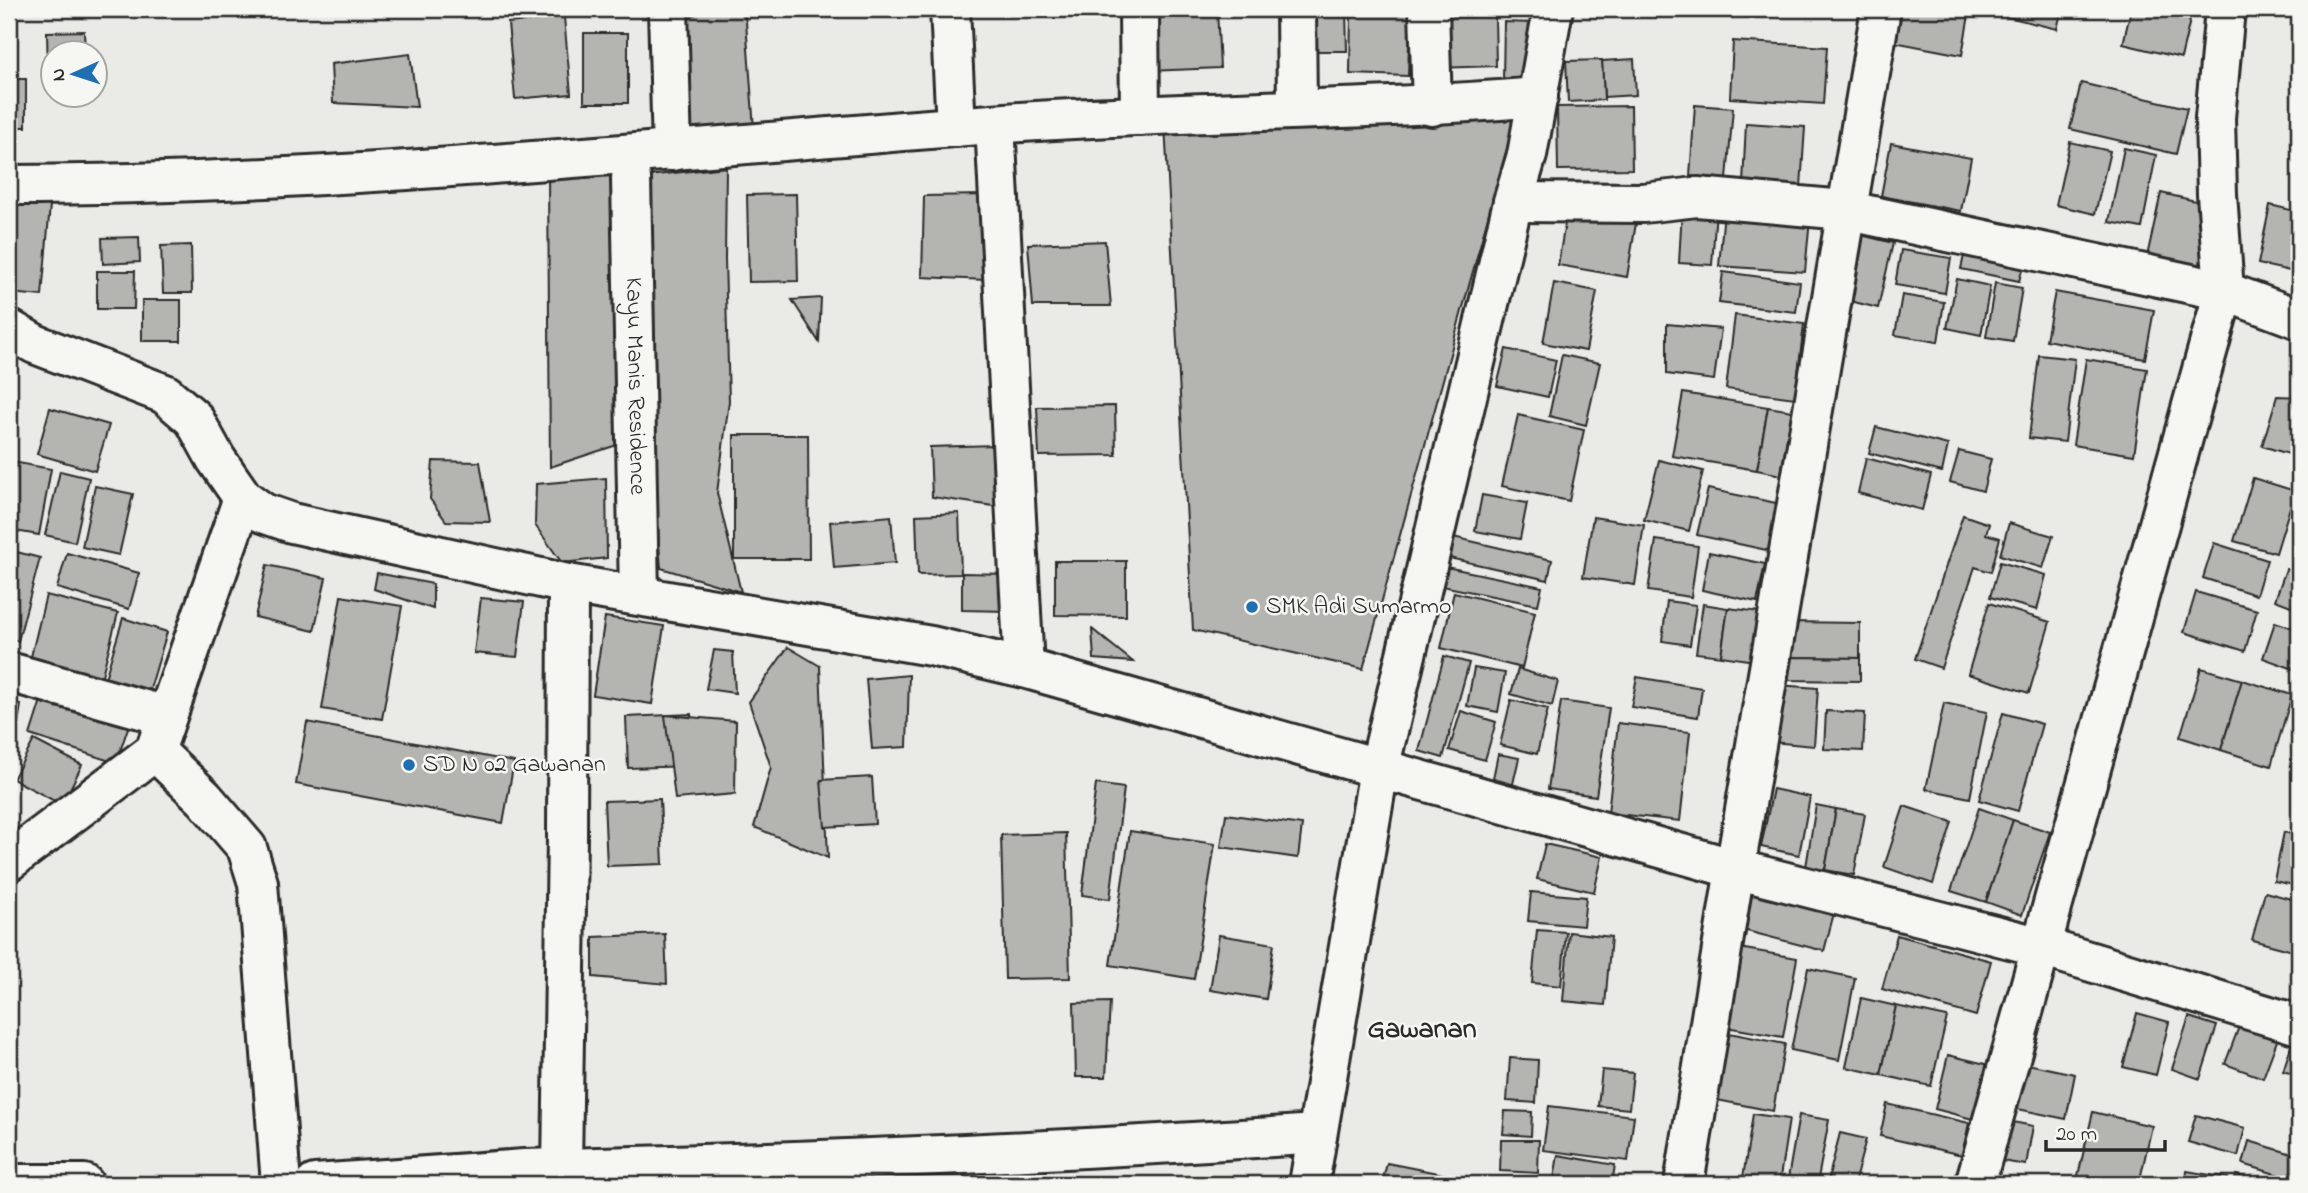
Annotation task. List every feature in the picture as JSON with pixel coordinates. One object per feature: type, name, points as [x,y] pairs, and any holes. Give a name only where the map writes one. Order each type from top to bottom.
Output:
[{"type":"street","points":[[668,9],[672,151]]},
{"type":"street","points":[[950,9],[956,127]]},
{"type":"street","points":[[1139,9],[1140,116]]},
{"type":"street","points":[[1296,9],[1297,109]]},
{"type":"street","points":[[1429,9],[1432,106]]},
{"type":"street","points":[[1309,1184],[1379,769],[1513,202],[1527,155],[1553,9]]},
{"type":"street","points":[[1684,1184],[1845,210],[1881,9]]},
{"type":"street","points":[[1975,1184],[2224,291],[2215,118],[2225,9]]},
{"type":"street","points":[[9,185],[247,180],[672,151],[995,124],[1297,109],[1432,106],[1538,97]]},
{"type":"street","points":[[995,124],[1024,667]]},
{"type":"street","name":"Kayu Manis Residence","points":[[631,178],[639,594]]},
{"type":"street","points":[[1513,202],[1643,203],[1697,197],[1845,210],[2224,291],[2299,319]]},
{"type":"street","points":[[9,329],[35,344],[165,394],[194,419],[216,459],[243,498],[262,513],[292,523],[568,584],[932,646],[1024,667],[1735,869],[2042,947],[2299,1025]]},
{"type":"street","points":[[9,861],[161,734],[243,498]]},
{"type":"street","points":[[562,1168],[568,824],[568,584]]},
{"type":"street","points":[[9,672],[161,734],[204,798],[247,848],[258,883],[281,1184]]},
{"type":"street","points":[[316,1184],[562,1168],[751,1163],[1205,1142],[1317,1134]]},
{"type":"street","points":[[9,1184],[84,1184]]},
{"type":"building","points":[[703,9],[743,9],[754,129],[685,139],[683,23]]},
{"type":"building","points":[[1147,9],[1217,9],[1220,68],[1149,71]]},
{"type":"building","points":[[1308,9],[1346,9],[1347,51],[1309,51]]},
{"type":"building","points":[[1351,9],[1410,9],[1408,76],[1350,74]]},
{"type":"building","points":[[1901,9],[1970,9],[1962,55],[1894,42]]},
{"type":"building","points":[[2006,9],[2062,9],[2057,29],[2004,16]]},
{"type":"building","points":[[2131,9],[2161,9],[2191,16],[2181,58],[2123,44]]},
{"type":"building","points":[[1495,16],[1496,66],[1437,68],[1436,17]]},
{"type":"building","points":[[564,17],[571,94],[515,99],[508,23]]},
{"type":"building","points":[[1504,22],[1536,23],[1535,80],[1503,80]]},
{"type":"building","points":[[84,31],[84,38],[47,38],[47,32]]},
{"type":"building","points":[[584,33],[628,33],[628,103],[584,103]]},
{"type":"building","points":[[1733,41],[1827,47],[1823,104],[1730,98]]},
{"type":"building","points":[[410,54],[417,107],[333,103],[331,64]]},
{"type":"building","points":[[1634,59],[1636,95],[1604,97],[1602,61]]},
{"type":"building","points":[[1602,60],[1604,100],[1568,102],[1566,61]]},
{"type":"building","points":[[9,79],[26,79],[26,127],[9,127]]},
{"type":"building","points":[[2081,83],[2187,108],[2176,154],[2070,129]]},
{"type":"building","points":[[1695,105],[1733,108],[1727,179],[1690,176]]},
{"type":"building","points":[[1631,106],[1632,169],[1558,170],[1557,107]]},
{"type":"building","points":[[1517,112],[1363,669],[1193,630],[1165,125]]},
{"type":"building","points":[[1746,123],[1805,127],[1801,187],[1743,184]]},
{"type":"building","points":[[2070,142],[2110,151],[2095,214],[2056,205]]},
{"type":"building","points":[[1891,143],[1971,158],[1961,211],[1881,196]]},
{"type":"building","points":[[2124,148],[2156,155],[2142,228],[2109,222]]},
{"type":"building","points":[[726,167],[725,259],[729,401],[717,493],[741,592],[661,568],[654,487],[648,176]]},
{"type":"building","points":[[621,171],[621,404],[617,445],[550,467],[548,173]]},
{"type":"building","points":[[2161,193],[2213,205],[2198,273],[2146,261]]},
{"type":"building","points":[[796,194],[798,281],[749,282],[747,195]]},
{"type":"building","points":[[983,195],[986,280],[922,277],[924,196]]},
{"type":"building","points":[[9,201],[50,205],[42,296],[9,293]]},
{"type":"building","points":[[1568,205],[1637,217],[1627,277],[1558,265]]},
{"type":"building","points":[[2270,205],[2299,212],[2299,273],[2258,264]]},
{"type":"building","points":[[1682,208],[1716,210],[1712,265],[1679,263]]},
{"type":"building","points":[[1724,211],[1810,218],[1805,272],[1719,266]]},
{"type":"building","points":[[1853,233],[1893,243],[1878,308],[1838,298]]},
{"type":"building","points":[[139,237],[140,262],[103,264],[102,238]]},
{"type":"building","points":[[1105,241],[1111,306],[1033,306],[1028,244]]},
{"type":"building","points":[[191,245],[192,293],[163,293],[161,246]]},
{"type":"building","points":[[1901,250],[1951,258],[1945,293],[1895,285]]},
{"type":"building","points":[[1965,251],[2024,263],[2019,281],[1961,269]]},
{"type":"building","points":[[97,271],[135,271],[134,309],[97,309]]},
{"type":"building","points":[[1723,272],[1800,282],[1796,312],[1719,303]]},
{"type":"building","points":[[1957,279],[1990,286],[1981,335],[1947,328]]},
{"type":"building","points":[[1554,283],[1597,291],[1586,351],[1543,343]]},
{"type":"building","points":[[1995,283],[2022,288],[2013,341],[1986,337]]},
{"type":"building","points":[[2055,292],[2154,310],[2145,359],[2046,340]]},
{"type":"building","points":[[1902,295],[1944,302],[1938,342],[1895,335]]},
{"type":"building","points":[[821,298],[819,342],[792,300]]},
{"type":"building","points":[[142,300],[181,300],[181,341],[142,341]]},
{"type":"building","points":[[1735,315],[1804,324],[1795,398],[1726,389]]},
{"type":"building","points":[[1667,324],[1721,329],[1714,380],[1667,374]]},
{"type":"building","points":[[1506,349],[1556,360],[1548,397],[1497,386]]},
{"type":"building","points":[[1562,355],[1600,363],[1586,425],[1549,416]]},
{"type":"building","points":[[2039,355],[2075,359],[2065,442],[2029,438]]},
{"type":"building","points":[[2086,359],[2147,369],[2134,455],[2073,445]]},
{"type":"building","points":[[1683,393],[1768,407],[1757,470],[1672,456]]},
{"type":"building","points":[[2277,396],[2299,397],[2299,457],[2262,446]]},
{"type":"building","points":[[1115,406],[1116,455],[1039,456],[1037,407]]},
{"type":"building","points":[[1768,407],[1792,411],[1781,475],[1757,470]]},
{"type":"building","points":[[50,408],[109,425],[95,471],[37,454]]},
{"type":"building","points":[[1518,415],[1584,430],[1569,501],[1502,486]]},
{"type":"building","points":[[1876,427],[1948,445],[1942,472],[1869,453]]},
{"type":"building","points":[[734,435],[808,435],[809,559],[734,559]]},
{"type":"building","points":[[995,445],[1000,507],[932,497],[930,447]]},
{"type":"building","points":[[1959,451],[1991,459],[1983,491],[1950,482]]},
{"type":"building","points":[[1866,458],[1931,475],[1922,510],[1858,493]]},
{"type":"building","points":[[1659,460],[1703,471],[1689,531],[1644,520]]},
{"type":"building","points":[[433,461],[480,462],[490,522],[446,521],[430,499]]},
{"type":"building","points":[[13,462],[51,469],[39,535],[9,530],[9,484]]},
{"type":"building","points":[[60,471],[89,478],[75,542],[45,535]]},
{"type":"building","points":[[606,478],[607,558],[562,563],[535,525],[536,484]]},
{"type":"building","points":[[2253,478],[2295,491],[2276,553],[2234,541]]},
{"type":"building","points":[[95,486],[133,494],[119,555],[82,547]]},
{"type":"building","points":[[1708,489],[1781,504],[1771,551],[1697,535]]},
{"type":"building","points":[[1482,495],[1527,503],[1520,539],[1475,531]]},
{"type":"building","points":[[959,513],[961,574],[918,575],[916,515]]},
{"type":"building","points":[[1963,515],[1989,524],[1986,534],[2000,538],[1991,572],[1975,567],[1941,668],[1915,659]]},
{"type":"building","points":[[891,516],[895,563],[834,568],[830,522]]},
{"type":"building","points":[[1593,517],[1644,525],[1635,585],[1583,577]]},
{"type":"building","points":[[2009,523],[2053,536],[2043,568],[2000,555]]},
{"type":"building","points":[[1453,537],[1552,560],[1548,580],[1449,558]]},
{"type":"building","points":[[1656,540],[1698,546],[1691,597],[1648,591]]},
{"type":"building","points":[[2214,543],[2267,560],[2256,595],[2203,578]]},
{"type":"building","points":[[9,550],[40,558],[18,641],[9,638]]},
{"type":"building","points":[[1709,552],[1765,564],[1757,602],[1702,590]]},
{"type":"building","points":[[67,553],[139,573],[129,609],[57,588]]},
{"type":"building","points":[[1055,561],[1126,561],[1126,616],[1055,615]]},
{"type":"building","points":[[2000,562],[2046,575],[2037,610],[1990,597]]},
{"type":"building","points":[[267,565],[326,578],[314,631],[255,617]]},
{"type":"building","points":[[1446,567],[1542,587],[1538,605],[1442,586]]},
{"type":"building","points":[[2286,569],[2299,573],[2299,609],[2275,600]]},
{"type":"building","points":[[377,573],[433,584],[433,609],[374,589]]},
{"type":"building","points":[[962,573],[1009,574],[1008,611],[962,610]]},
{"type":"building","points":[[1454,592],[1535,612],[1522,668],[1441,648]]},
{"type":"building","points":[[2196,592],[2257,610],[2245,651],[2184,632]]},
{"type":"building","points":[[46,595],[118,613],[100,683],[29,665]]},
{"type":"building","points":[[341,596],[402,606],[382,719],[322,709]]},
{"type":"building","points":[[481,598],[524,602],[517,657],[474,653]]},
{"type":"building","points":[[1667,601],[1696,605],[1690,645],[1662,641]]},
{"type":"building","points":[[1989,603],[2050,622],[2029,693],[1968,674]]},
{"type":"building","points":[[1703,604],[1728,608],[1721,656],[1696,653]]},
{"type":"building","points":[[1728,608],[1761,612],[1755,661],[1721,656]]},
{"type":"building","points":[[605,617],[664,626],[652,704],[593,695]]},
{"type":"building","points":[[123,618],[167,632],[148,696],[104,682]]},
{"type":"building","points":[[1788,622],[1860,623],[1860,658],[1788,657]]},
{"type":"building","points":[[2275,622],[2299,630],[2299,671],[2263,658]]},
{"type":"building","points":[[1092,629],[1133,662],[1094,659]]},
{"type":"building","points":[[788,647],[820,666],[828,858],[754,827],[771,767],[749,702]]},
{"type":"building","points":[[714,650],[733,652],[735,693],[706,689]]},
{"type":"building","points":[[1444,656],[1469,663],[1443,758],[1419,751]]},
{"type":"building","points":[[1788,657],[1860,658],[1860,681],[1787,680]]},
{"type":"building","points":[[1474,668],[1505,673],[1498,712],[1467,706]]},
{"type":"building","points":[[2201,668],[2242,680],[2221,750],[2180,737]]},
{"type":"building","points":[[1518,669],[1558,681],[1552,706],[1511,694]]},
{"type":"building","points":[[909,675],[907,747],[872,749],[866,679]]},
{"type":"building","points":[[1637,677],[1702,688],[1698,717],[1631,707]]},
{"type":"building","points":[[2242,680],[2292,695],[2271,766],[2221,750]]},
{"type":"building","points":[[1777,685],[1818,688],[1814,746],[1772,742]]},
{"type":"building","points":[[44,691],[131,719],[116,763],[30,735]]},
{"type":"building","points":[[1511,700],[1548,709],[1537,754],[1500,745]]},
{"type":"building","points":[[1561,701],[1609,708],[1596,796],[1548,789]]},
{"type":"building","points":[[9,703],[21,705],[14,747],[9,746]]},
{"type":"building","points":[[1944,703],[1987,712],[1970,798],[1926,789]]},
{"type":"building","points":[[1461,711],[1496,722],[1485,760],[1449,750]]},
{"type":"building","points":[[1826,711],[1865,713],[1863,751],[1824,749]]},
{"type":"building","points":[[2003,713],[2042,724],[2018,811],[1979,800]]},
{"type":"building","points":[[691,714],[693,766],[628,768],[626,717]]},
{"type":"building","points":[[665,715],[736,721],[735,794],[675,799]]},
{"type":"building","points":[[307,722],[514,762],[503,823],[296,784]]},
{"type":"building","points":[[1618,723],[1690,732],[1680,821],[1608,813]]},
{"type":"building","points":[[34,740],[82,765],[62,805],[13,779]]},
{"type":"building","points":[[1498,754],[1519,758],[1512,788],[1492,783]]},
{"type":"building","points":[[872,777],[875,824],[825,827],[821,780]]},
{"type":"building","points":[[1096,784],[1124,788],[1110,899],[1082,895]]},
{"type":"building","points":[[1773,789],[1810,797],[1799,855],[1761,847]]},
{"type":"building","points":[[660,799],[663,864],[607,866],[604,801]]},
{"type":"building","points":[[1816,805],[1836,809],[1825,870],[1806,867]]},
{"type":"building","points":[[1904,806],[1952,822],[1933,884],[1884,867]]},
{"type":"building","points":[[1979,808],[2013,820],[1986,902],[1951,891]]},
{"type":"building","points":[[1836,809],[1865,814],[1854,875],[1825,870]]},
{"type":"building","points":[[1226,814],[1302,825],[1298,858],[1221,847]]},
{"type":"building","points":[[2013,820],[2050,832],[2022,915],[1986,902]]},
{"type":"building","points":[[1130,831],[1215,844],[1194,979],[1110,965]]},
{"type":"building","points":[[2284,832],[2299,836],[2299,886],[2274,881]]},
{"type":"building","points":[[1066,833],[1070,978],[1005,979],[1001,835]]},
{"type":"building","points":[[1545,844],[1602,857],[1594,892],[1537,879]]},
{"type":"building","points":[[1531,892],[1586,897],[1583,926],[1528,921]]},
{"type":"building","points":[[1753,892],[1834,913],[1824,951],[1743,930]]},
{"type":"building","points":[[2265,892],[2299,901],[2299,927],[2293,951],[2252,940]]},
{"type":"building","points":[[1537,930],[1566,932],[1561,986],[1532,983]]},
{"type":"building","points":[[1569,932],[1611,937],[1605,1005],[1563,1001]]},
{"type":"building","points":[[665,934],[667,984],[593,977],[593,937]]},
{"type":"building","points":[[1219,935],[1274,944],[1266,999],[1210,990]]},
{"type":"building","points":[[1897,935],[1991,961],[1976,1016],[1882,989]]},
{"type":"building","points":[[1739,948],[1797,958],[1783,1037],[1726,1027]]},
{"type":"building","points":[[1808,968],[1855,978],[1839,1060],[1791,1050]]},
{"type":"building","points":[[1861,998],[1896,1006],[1881,1075],[1846,1067]]},
{"type":"building","points":[[1110,1002],[1106,1077],[1076,1077],[1074,1003]]},
{"type":"building","points":[[1896,1006],[1947,1017],[1931,1086],[1881,1075]]},
{"type":"building","points":[[2137,1013],[2169,1022],[2156,1075],[2123,1067]]},
{"type":"building","points":[[2189,1017],[2217,1026],[2200,1079],[2172,1069]]},
{"type":"building","points":[[2240,1024],[2278,1038],[2263,1078],[2225,1064]]},
{"type":"building","points":[[1724,1032],[1785,1044],[1773,1111],[1712,1099]]},
{"type":"building","points":[[2293,1040],[2299,1042],[2299,1076],[2283,1071]]},
{"type":"building","points":[[1948,1055],[1994,1066],[1980,1121],[1935,1109]]},
{"type":"building","points":[[1510,1058],[1538,1060],[1536,1103],[1507,1101]]},
{"type":"building","points":[[2018,1062],[2075,1074],[2066,1119],[2008,1107]]},
{"type":"building","points":[[1602,1070],[1633,1073],[1629,1109],[1598,1106]]},
{"type":"building","points":[[1887,1104],[1969,1123],[1962,1155],[1880,1136]]},
{"type":"building","points":[[1549,1106],[1634,1116],[1628,1161],[1543,1150]]},
{"type":"building","points":[[1505,1111],[1532,1112],[1531,1136],[1503,1134]]},
{"type":"building","points":[[2093,1112],[2152,1126],[2139,1184],[2076,1184]]},
{"type":"building","points":[[1753,1114],[1789,1119],[1779,1184],[1742,1184]]},
{"type":"building","points":[[1799,1115],[1829,1120],[1817,1184],[1787,1184]]},
{"type":"building","points":[[2196,1115],[2245,1128],[2238,1156],[2188,1142]]},
{"type":"building","points":[[2003,1120],[2033,1126],[2026,1165],[1996,1160]]},
{"type":"building","points":[[1840,1133],[1866,1139],[1854,1184],[1827,1184]]},
{"type":"building","points":[[1501,1140],[1539,1140],[1538,1173],[1500,1171]]},
{"type":"building","points":[[2249,1141],[2299,1156],[2295,1180],[2243,1164]]},
{"type":"building","points":[[1558,1155],[1615,1165],[1612,1184],[1553,1184]]},
{"type":"building","points":[[1387,1163],[1458,1177],[1456,1184],[1382,1184]]},
{"type":"building","points":[[2187,1171],[2228,1178],[2226,1184],[2185,1184]]},
{"type":"building","points":[[2236,1175],[2274,1184],[2234,1184]]},
{"type":"place","name":"SMK Adi Sumarmo","points":[[1252,607]]},
{"type":"place","name":"SD N 02 Gawanan","points":[[409,765]]},
{"type":"district","name":"Gawanan","points":[[1422,1030]]}]
